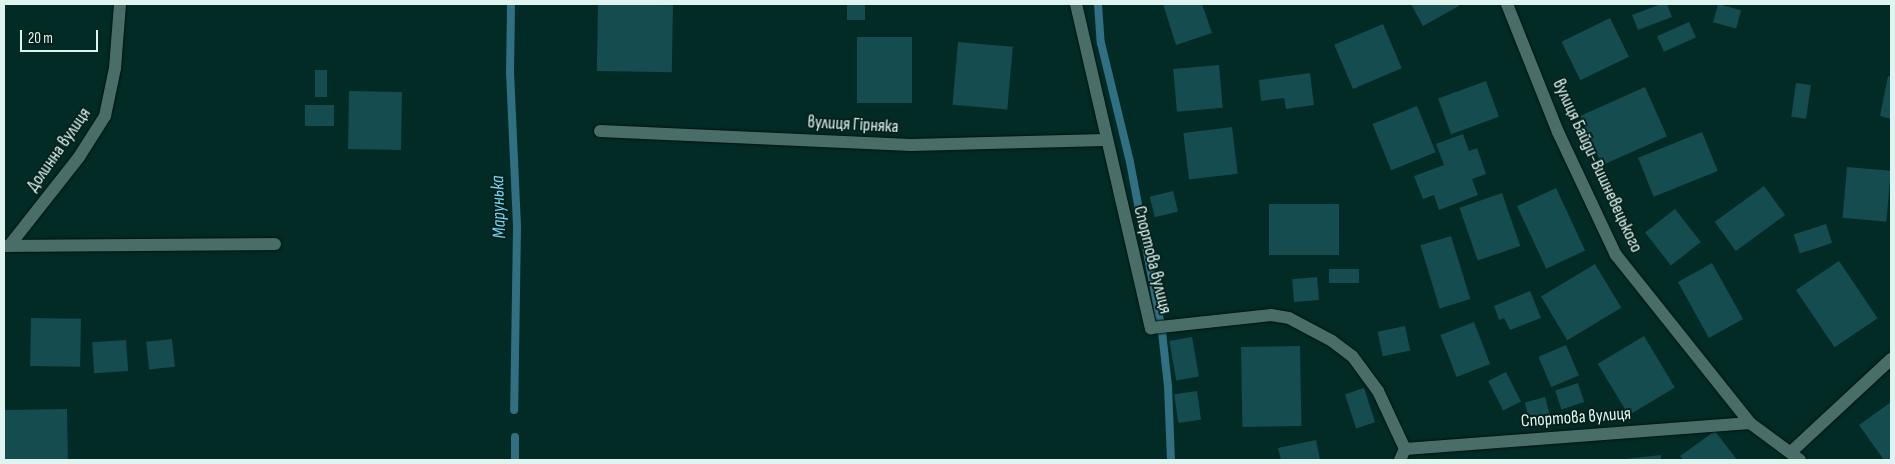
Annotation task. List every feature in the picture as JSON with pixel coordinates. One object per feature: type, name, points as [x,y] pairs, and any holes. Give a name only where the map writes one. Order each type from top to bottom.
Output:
[{"type":"street","name":"Долинна вулиця","points":[[6,246],[79,157],[105,116],[115,68],[120,4]]},
{"type":"street","name":"Спортова вулиця","points":[[1076,4],[1105,140],[1150,328],[1271,315],[1290,318],[1332,341],[1353,357],[1378,391],[1402,455],[1750,423]]},
{"type":"street","name":"вулиця Байди-Вишневецького","points":[[1507,4],[1558,132],[1616,255],[1750,423],[1796,456]]},
{"type":"street","name":"вулиця Гірняка","points":[[600,131],[911,145],[1105,140]]},
{"type":"street","name":"Долинна вулиця","points":[[6,246],[275,244]]},
{"type":"street","points":[[1796,456],[1891,359]]},
{"type":"building","points":[[598,4],[673,5],[672,72],[597,71]]},
{"type":"building","points":[[847,4],[865,4],[865,20],[847,20]]},
{"type":"building","points":[[1163,4],[1202,4],[1212,33],[1176,45]]},
{"type":"building","points":[[1411,4],[1458,4],[1459,6],[1423,26]]},
{"type":"building","points":[[1661,4],[1667,4],[1672,17],[1638,30],[1632,15]]},
{"type":"building","points":[[1718,4],[1741,10],[1736,29],[1713,22]]},
{"type":"building","points":[[1610,18],[1629,57],[1580,80],[1561,42]]},
{"type":"building","points":[[1689,22],[1696,38],[1664,52],[1657,36]]},
{"type":"building","points":[[1383,24],[1402,68],[1353,89],[1334,45]]},
{"type":"building","points":[[857,37],[912,37],[912,103],[857,103]]},
{"type":"building","points":[[958,42],[1013,47],[1007,110],[953,105]]},
{"type":"building","points":[[1219,65],[1223,108],[1177,112],[1173,69]]},
{"type":"building","points":[[315,70],[327,70],[327,97],[315,97]]},
{"type":"building","points":[[1310,73],[1314,105],[1286,109],[1284,98],[1261,101],[1259,80]]},
{"type":"building","points":[[1888,76],[1891,77],[1891,119],[1880,116]]},
{"type":"building","points":[[1486,81],[1499,117],[1451,134],[1438,98]]},
{"type":"building","points":[[1796,83],[1811,85],[1806,119],[1791,117]]},
{"type":"building","points":[[1645,87],[1667,136],[1602,165],[1580,116]]},
{"type":"building","points":[[349,91],[402,92],[401,150],[348,149]]},
{"type":"building","points":[[305,105],[334,105],[334,126],[305,126]]},
{"type":"building","points":[[1417,106],[1436,152],[1391,170],[1372,124]]},
{"type":"building","points":[[1232,127],[1238,174],[1189,180],[1183,133]]},
{"type":"building","points":[[1702,132],[1718,171],[1654,197],[1638,158]]},
{"type":"building","points":[[1463,134],[1469,151],[1477,148],[1486,174],[1472,179],[1478,195],[1439,210],[1434,195],[1423,199],[1414,176],[1444,165],[1436,144]]},
{"type":"building","points":[[1847,167],[1891,171],[1886,222],[1843,218]]},
{"type":"building","points":[[1764,186],[1785,215],[1736,251],[1715,222]]},
{"type":"building","points":[[1556,188],[1585,251],[1546,269],[1517,206]]},
{"type":"building","points":[[1173,191],[1178,211],[1155,217],[1150,197]]},
{"type":"building","points":[[1502,193],[1520,246],[1478,261],[1459,208]]},
{"type":"building","points":[[1269,204],[1339,204],[1339,255],[1269,255]]},
{"type":"building","points":[[1675,209],[1701,242],[1671,265],[1645,232]]},
{"type":"building","points":[[1826,224],[1832,243],[1800,254],[1794,235]]},
{"type":"building","points":[[1451,236],[1470,299],[1440,308],[1420,245]]},
{"type":"building","points":[[1839,261],[1878,318],[1834,347],[1796,290]]},
{"type":"building","points":[[1712,263],[1743,319],[1709,338],[1678,282]]},
{"type":"building","points":[[1595,264],[1621,308],[1567,340],[1541,296]]},
{"type":"building","points":[[1329,269],[1359,269],[1359,283],[1329,283]]},
{"type":"building","points":[[1317,277],[1319,300],[1294,302],[1292,279]]},
{"type":"building","points":[[1530,291],[1541,318],[1510,330],[1504,318],[1499,320],[1494,306]]},
{"type":"building","points":[[31,318],[81,319],[80,367],[30,366]]},
{"type":"building","points":[[1474,322],[1490,364],[1457,377],[1440,335]]},
{"type":"building","points":[[1405,326],[1410,350],[1383,356],[1378,332]]},
{"type":"building","points":[[1644,336],[1675,387],[1629,415],[1598,364]]},
{"type":"building","points":[[1192,337],[1199,376],[1176,380],[1169,341]]},
{"type":"building","points":[[172,339],[175,367],[149,370],[146,342]]},
{"type":"building","points":[[126,340],[128,371],[94,373],[92,342]]},
{"type":"building","points":[[1566,345],[1579,375],[1551,387],[1538,357]]},
{"type":"building","points":[[1300,346],[1301,426],[1242,427],[1241,347]]},
{"type":"building","points":[[1506,372],[1521,401],[1503,410],[1488,381]]},
{"type":"building","points":[[1578,383],[1584,402],[1561,409],[1555,390]]},
{"type":"building","points":[[1364,388],[1375,422],[1356,428],[1345,394]]},
{"type":"building","points":[[1197,391],[1201,420],[1178,423],[1174,394]]},
{"type":"building","points":[[1545,397],[1550,416],[1530,422],[1525,402]]},
{"type":"building","points":[[1891,402],[1891,459],[1884,460],[1859,425]]},
{"type":"building","points":[[67,409],[68,460],[5,460],[4,410]]},
{"type":"building","points":[[1715,431],[1737,460],[1683,460],[1680,456]]},
{"type":"building","points":[[1316,440],[1320,460],[1281,460],[1278,448]]},
{"type":"building","points":[[1661,455],[1661,460],[1625,460],[1625,459]]},
{"type":"waterway","name":"Марунька","points":[[511,4],[510,72],[517,228],[514,410]]},
{"type":"waterway","points":[[1098,4],[1101,43],[1130,162],[1162,332],[1168,386],[1171,460]]},
{"type":"waterway","name":"Марунька","points":[[515,437],[515,460]]}]
